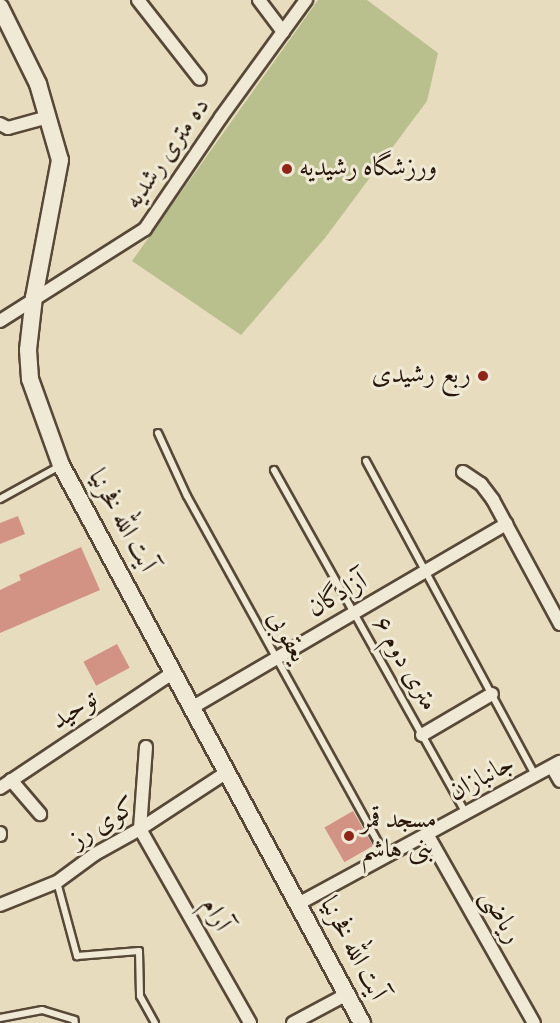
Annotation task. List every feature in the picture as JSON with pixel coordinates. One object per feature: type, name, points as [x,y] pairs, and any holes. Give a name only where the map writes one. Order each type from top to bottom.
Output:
[{"type":"street","points":[[138,0],[200,79]]},
{"type":"street","points":[[259,0],[283,32]]},
{"type":"street","name":"ده متری رشدیه","points":[[1,318],[145,229],[221,117],[306,0]]},
{"type":"street","name":"آیت الله فخرنیا","points":[[0,7],[38,84],[60,160],[34,297],[28,350],[30,379],[61,465],[362,1023]]},
{"type":"street","points":[[0,124],[8,128],[48,117]]},
{"type":"street","points":[[463,472],[481,484],[493,500],[560,624]]},
{"type":"street","name":"آزادگان","points":[[193,707],[506,524]]},
{"type":"street","name":"توحید","points":[[0,788],[174,672]]},
{"type":"street","points":[[422,735],[492,694]]},
{"type":"street","points":[[140,829],[146,747]]},
{"type":"street","points":[[556,765],[560,781]]},
{"type":"street","name":"جانبازان","points":[[298,904],[556,765]]},
{"type":"street","name":"کوی رز","points":[[0,905],[57,882],[95,854],[140,829],[227,772]]},
{"type":"street","points":[[12,780],[40,814]]},
{"type":"street","name":"آرام","points":[[140,829],[250,1023]]},
{"type":"street","name":"ریاضی","points":[[427,834],[534,1023]]},
{"type":"street","points":[[293,1023],[347,994]]},
{"type":"lane","name":"یعقوبی","points":[[158,433],[187,496],[386,856]]},
{"type":"lane","points":[[366,461],[536,776]]},
{"type":"lane","points":[[0,499],[61,465]]},
{"type":"lane","name":"۶ متری دوم","points":[[274,470],[466,813]]},
{"type":"lane","points":[[57,882],[77,956],[139,951],[140,996],[155,1023]]},
{"type":"lane","points":[[0,1017],[42,1010],[74,1020],[75,1023]]},
{"type":"green space","name":"ورزشگاه رشیدیه","points":[[318,0],[367,0],[438,53],[427,101],[325,238],[241,335],[132,261]]},
{"type":"building","points":[[18,516],[25,534],[0,544],[0,523]]},
{"type":"building","points":[[81,547],[100,590],[0,633],[0,590],[21,580],[19,575]]},
{"type":"building","points":[[117,644],[130,668],[96,686],[83,662]]},
{"type":"building","name":"مسجد قمر بنی هاشم","points":[[353,811],[373,846],[344,862],[324,828]]},
{"type":"place","name":"ورزشگاه رشیدیه","points":[[287,169]]},
{"type":"place","name":"ربع رشیدی","points":[[483,376]]},
{"type":"place","name":"مسجد قمر بنی هاشم","points":[[349,836]]}]
